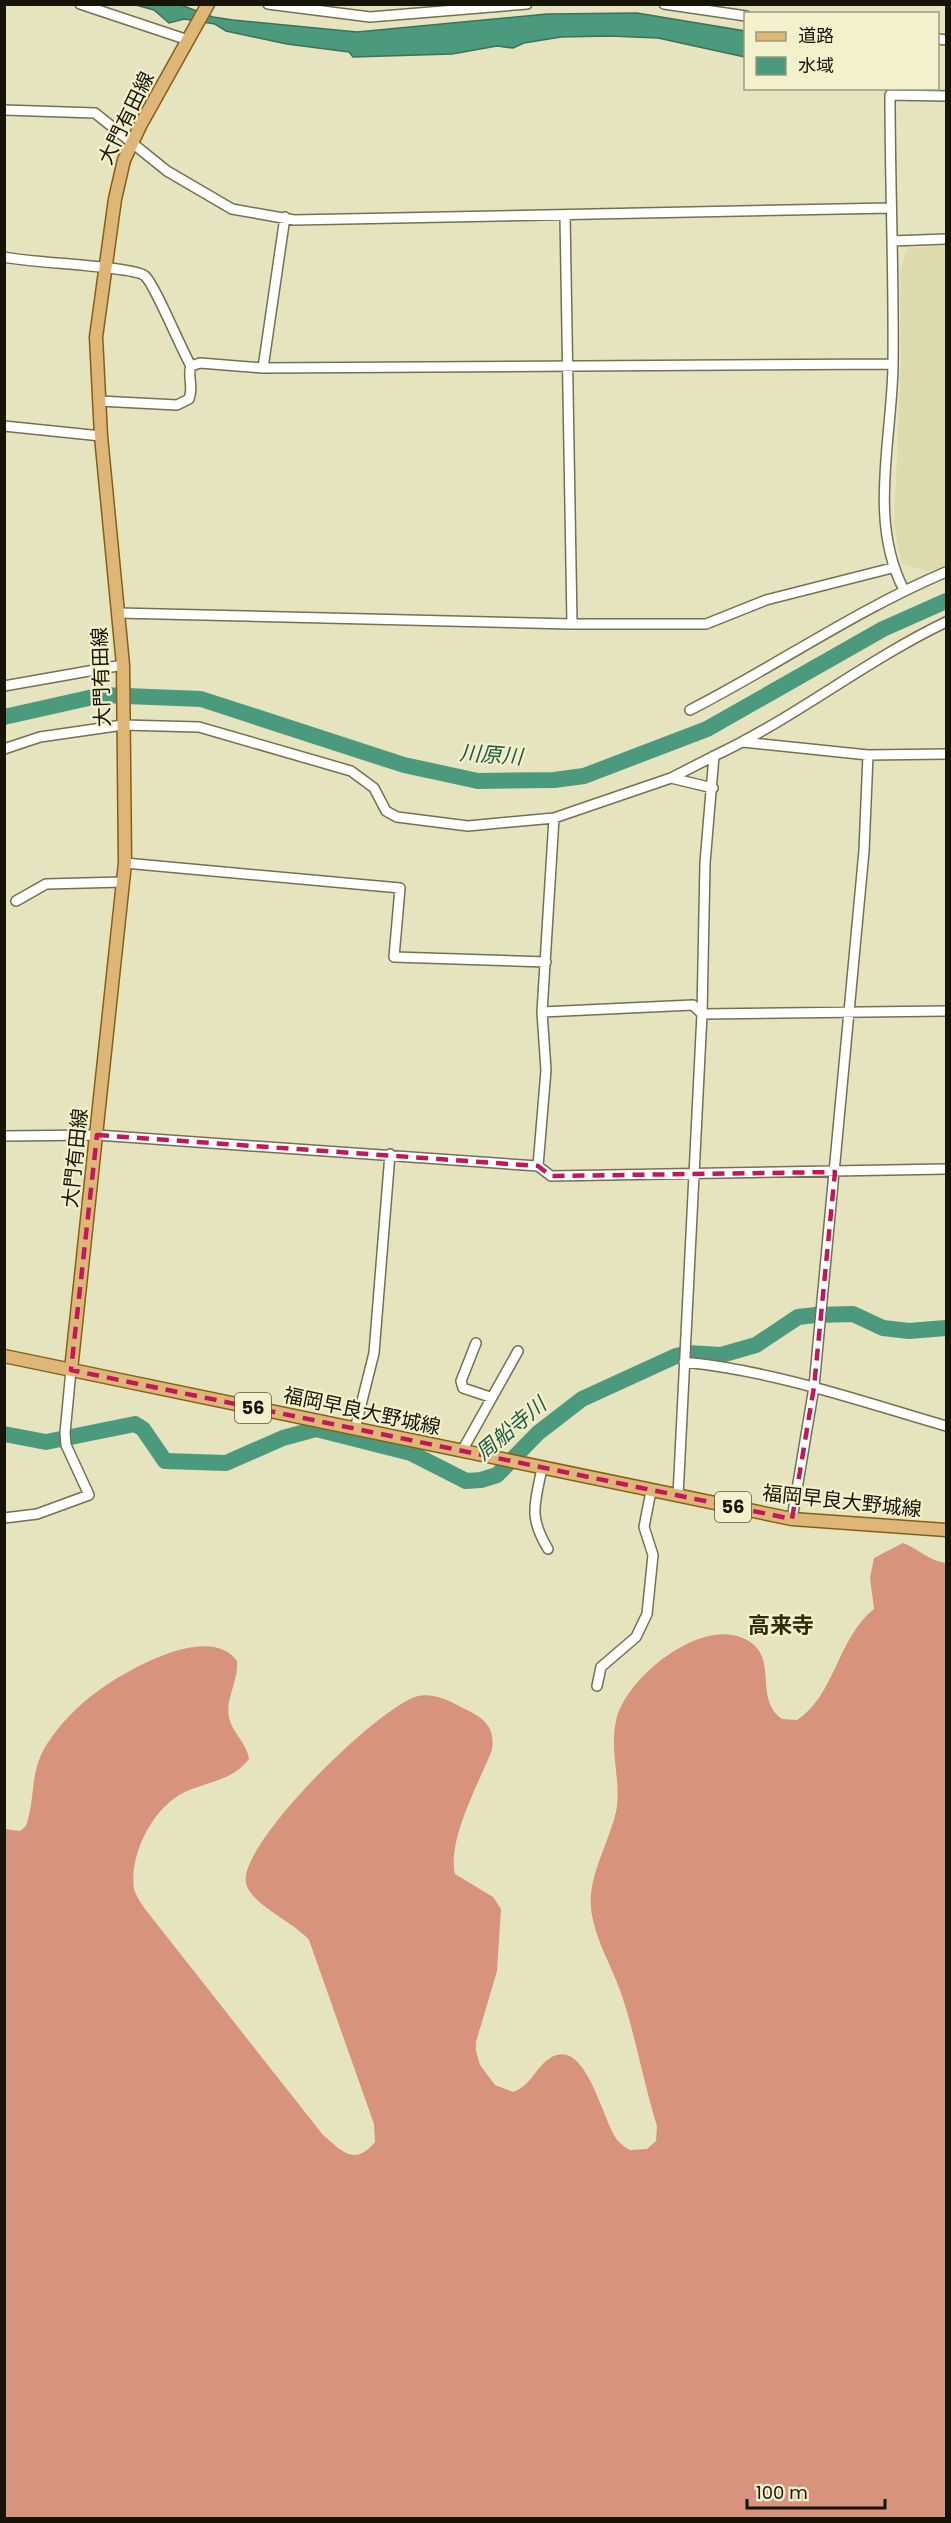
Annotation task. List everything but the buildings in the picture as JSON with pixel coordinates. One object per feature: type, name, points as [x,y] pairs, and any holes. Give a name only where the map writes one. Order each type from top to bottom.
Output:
[{"type":"main road","name":"大門有田線","points":[[71,1370],[125,863],[121,680],[123,665],[101,436],[96,336],[118,181],[131,143],[208,4]]},
{"type":"main road","name":"福岡早良大野城線","points":[[4,1356],[792,1519],[946,1530]]},
{"type":"street","points":[[80,4],[189,37]]},
{"type":"street","points":[[268,4],[370,17],[527,4]]},
{"type":"street","points":[[664,4],[744,16]]},
{"type":"street","points":[[904,590],[892,568],[884,527],[893,364],[890,95],[946,96]]},
{"type":"street","points":[[4,110],[95,112],[167,171],[232,208],[294,220],[890,208]]},
{"type":"street","points":[[564,215],[572,624]]},
{"type":"street","points":[[263,368],[285,217]]},
{"type":"street","points":[[892,241],[946,239]]},
{"type":"street","points":[[4,258],[37,263],[115,268],[145,276],[191,366],[192,392],[185,402],[158,405],[99,401]]},
{"type":"street","points":[[191,366],[200,363],[263,368],[893,364]]},
{"type":"street","points":[[4,426],[101,436]]},
{"type":"street","points":[[4,437],[9,432],[19,429]]},
{"type":"street","points":[[118,613],[572,624],[706,624],[766,600],[892,568]]},
{"type":"street","points":[[690,710],[904,590],[946,572]]},
{"type":"street","points":[[4,749],[40,737],[123,719],[200,727],[351,771],[374,788],[386,811],[397,817],[468,826],[554,818],[672,778],[777,724],[884,655],[946,622]]},
{"type":"street","points":[[4,687],[123,665]]},
{"type":"street","points":[[742,742],[868,755],[946,754]]},
{"type":"street","points":[[792,1519],[814,1387],[847,1013],[864,851],[868,755]]},
{"type":"street","points":[[678,1496],[702,1014],[705,863],[714,756]]},
{"type":"street","points":[[672,778],[713,788]]},
{"type":"street","points":[[538,1166],[546,1070],[542,1012],[554,818]]},
{"type":"street","points":[[125,863],[400,888],[394,957],[546,962]]},
{"type":"street","points":[[16,901],[46,884],[123,882]]},
{"type":"street","points":[[542,1012],[693,1005],[702,1014],[946,1011]]},
{"type":"street","points":[[4,1136],[97,1135],[255,1148],[390,1154],[538,1166],[551,1176],[946,1169]]},
{"type":"street","points":[[355,1429],[374,1353],[390,1154]]},
{"type":"street","points":[[476,1343],[461,1381],[464,1388],[490,1397]]},
{"type":"street","points":[[462,1451],[490,1397],[518,1351]]},
{"type":"street","points":[[684,1362],[734,1367],[814,1387],[946,1426]]},
{"type":"street","points":[[4,1518],[37,1514],[89,1495],[66,1445],[71,1370]]},
{"type":"street","points":[[542,1468],[534,1510],[536,1529],[548,1549]]},
{"type":"street","points":[[597,1686],[601,1667],[636,1637],[647,1614],[653,1555],[644,1527],[651,1491]]},
{"type":"highlighted area","points":[[97,1135],[538,1166],[551,1176],[835,1172],[814,1387],[792,1519],[71,1370]]},
{"type":"shaded area","points":[[946,246],[946,568],[926,571],[901,563],[894,523],[901,364],[900,276],[904,256],[909,248]]},
{"type":"shaded area","points":[[903,1543],[934,1559],[945,1563],[946,1561],[946,2518],[5,2518],[5,1829],[20,1831],[26,1826],[41,1754],[70,1715],[111,1682],[147,1662],[168,1654],[208,1646],[224,1650],[237,1661],[228,1710],[233,1728],[248,1753],[249,1759],[228,1776],[185,1792],[173,1799],[153,1820],[135,1861],[134,1889],[145,1909],[323,2135],[342,2151],[354,2155],[368,2150],[375,2142],[374,2124],[309,1940],[264,1906],[249,1891],[246,1883],[249,1864],[264,1839],[314,1779],[344,1749],[399,1705],[418,1696],[438,1697],[481,1718],[491,1731],[492,1750],[460,1829],[454,1860],[455,1874],[493,1897],[501,1909],[497,1971],[476,2042],[480,2065],[495,2085],[513,2092],[524,2086],[550,2058],[563,2054],[574,2059],[584,2070],[619,2142],[630,2150],[647,2149],[656,2141],[657,2126],[625,2006],[599,1940],[591,1908],[596,1872],[616,1812],[618,1790],[614,1732],[622,1705],[633,1688],[665,1657],[703,1637],[722,1634],[740,1637],[753,1644],[764,1664],[768,1699],[773,1710],[782,1719],[797,1720],[820,1697],[852,1635],[874,1609],[870,1578],[874,1558]]},
{"type":"water","points":[[136,5],[181,5],[213,17],[357,32],[547,14],[637,13],[744,31],[744,57],[658,38],[609,36],[561,37],[524,43],[513,48],[497,46],[452,54],[353,57],[349,52],[287,44],[226,31],[215,24],[184,19],[169,23],[154,10]]},
{"type":"waterway","name":"川原川","points":[[4,717],[102,695],[201,699],[404,765],[478,781],[554,780],[584,776],[707,729],[883,629],[946,601]]},
{"type":"waterway","name":"周船寺川","points":[[4,1434],[46,1442],[135,1424],[143,1429],[165,1461],[226,1463],[283,1438],[316,1429],[411,1453],[466,1481],[481,1480],[497,1475],[538,1433],[582,1399],[676,1356],[688,1353],[721,1355],[756,1345],[798,1317],[816,1315],[853,1314],[883,1328],[909,1331],[946,1328]]},
{"type":"district","name":"高来寺","points":[[781,1625]]}]
